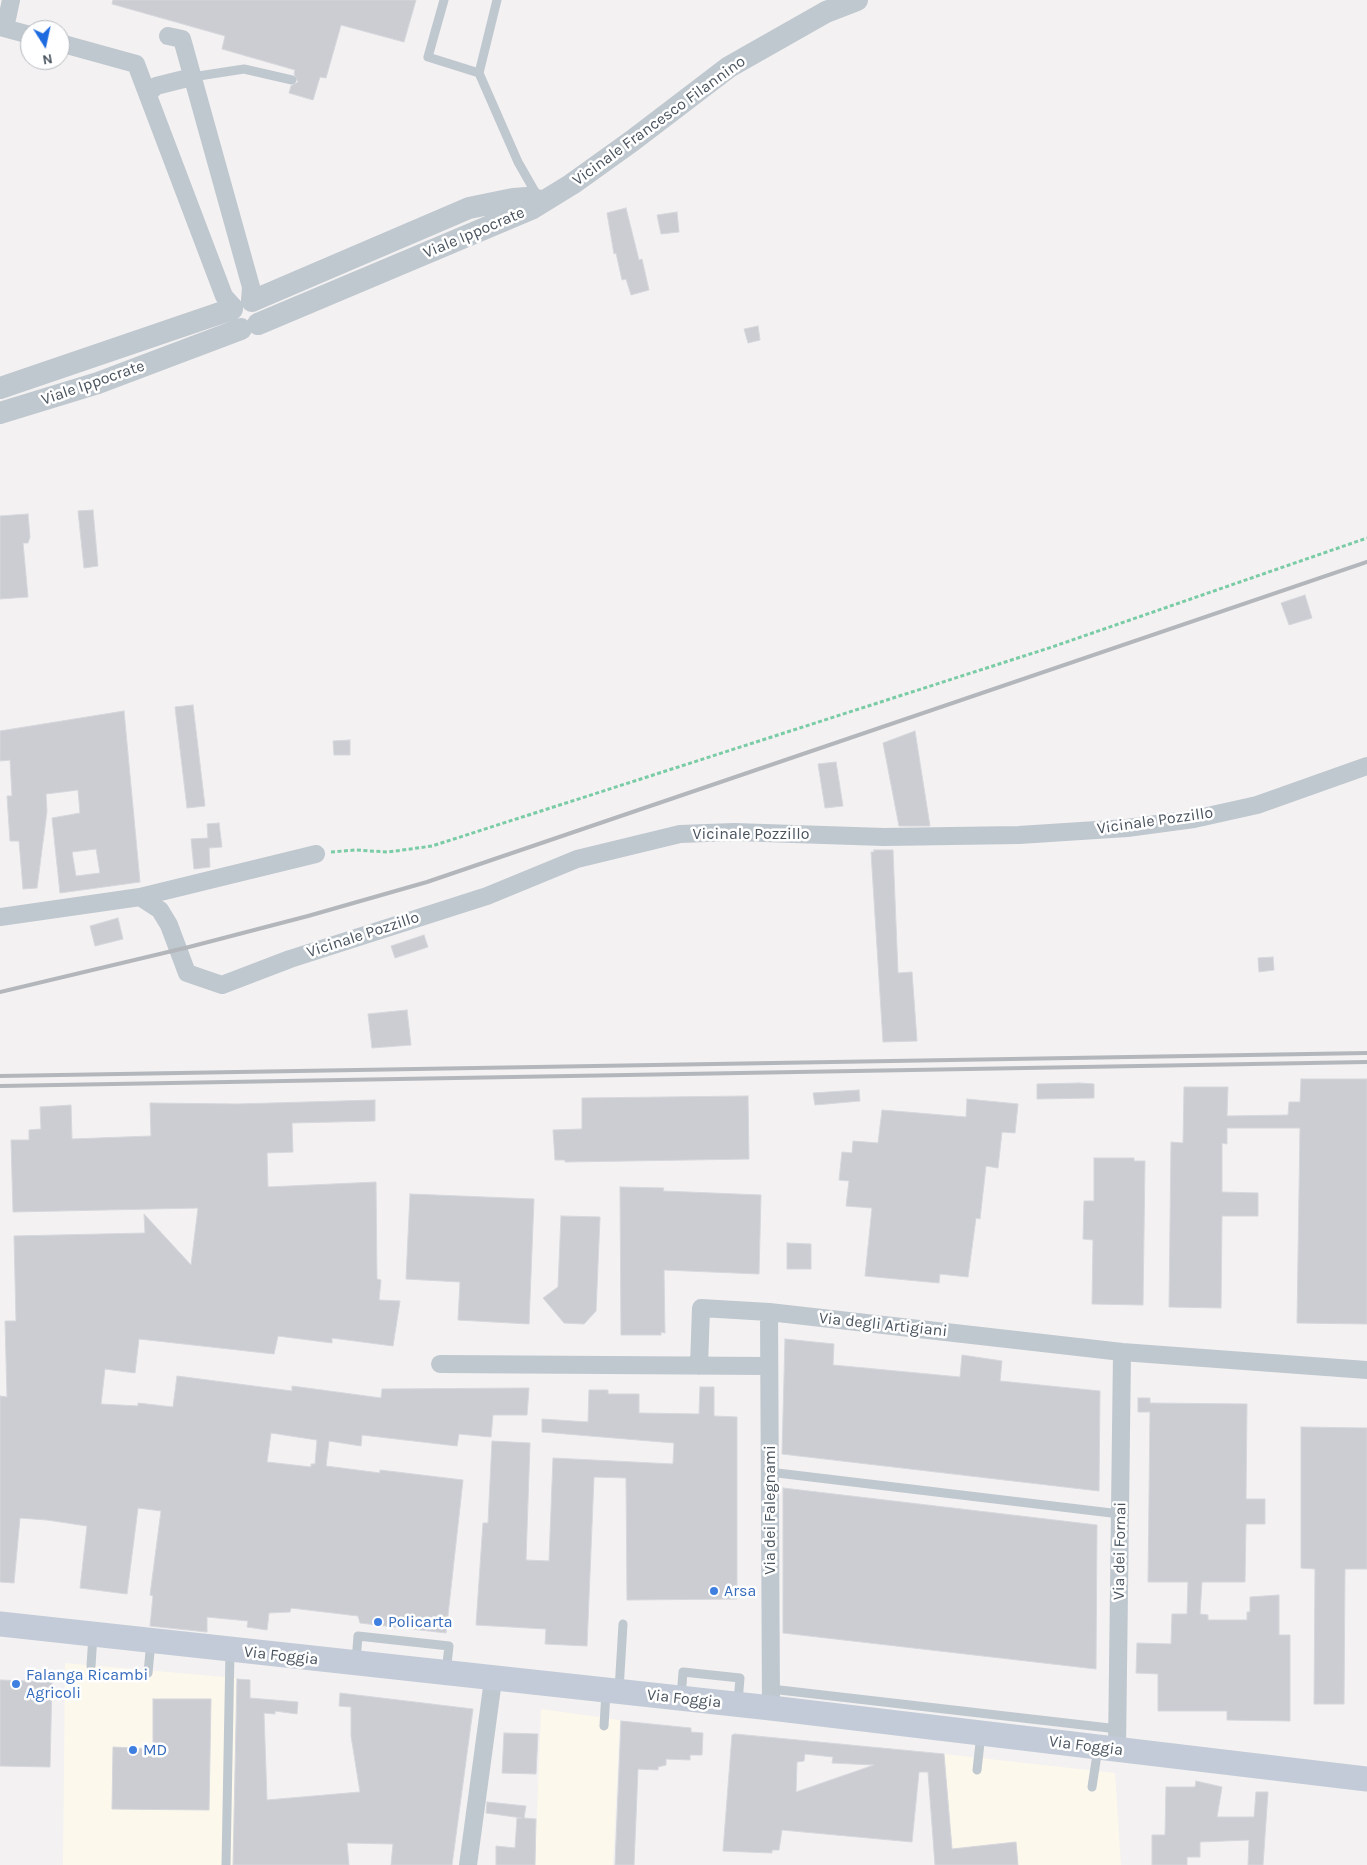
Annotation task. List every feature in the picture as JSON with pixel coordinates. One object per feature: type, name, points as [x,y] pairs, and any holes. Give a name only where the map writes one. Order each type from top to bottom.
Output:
[{"type":"main road","name":"Via Foggia","points":[[0,1624],[446,1675],[738,1705],[771,1699],[981,1733],[1111,1742],[1367,1779]]},
{"type":"street","points":[[11,0],[2,27],[20,32]]},
{"type":"street","name":"Vicinale Francesco Filannino","points":[[540,201],[587,173],[730,67],[826,12],[857,0]]},
{"type":"street","points":[[168,36],[182,39],[252,288],[231,319],[250,327]]},
{"type":"street","points":[[70,46],[136,64],[224,296],[242,304]]},
{"type":"street","points":[[148,94],[156,86],[192,76]]},
{"type":"street","name":"Viale Ippocrate","points":[[0,388],[242,304],[469,208],[513,199],[527,198],[540,201]]},
{"type":"street","name":"Viale Ippocrate","points":[[0,414],[98,383],[250,327],[520,214],[540,201]]},
{"type":"street","name":"Vicinale Pozzillo","points":[[140,897],[160,910],[169,925],[187,973],[222,986],[317,950],[487,896],[577,859],[680,834],[734,832],[913,837],[1019,835],[1127,828],[1194,819],[1257,805],[1367,766]]},
{"type":"street","points":[[0,917],[140,897],[316,854]]},
{"type":"street","name":"Via degli Artigiani","points":[[699,1366],[701,1308],[769,1312],[1122,1352],[1367,1370]]},
{"type":"street","name":"Via dei Falegnami","points":[[769,1312],[771,1699]]},
{"type":"street","name":"Via dei Fornai","points":[[1111,1742],[1120,1514],[1122,1352]]},
{"type":"street","points":[[440,1364],[769,1366]]},
{"type":"street","points":[[468,1865],[493,1680]]},
{"type":"lane","points":[[444,0],[428,57],[479,73]]},
{"type":"lane","points":[[497,0],[479,73],[518,162],[540,201]]},
{"type":"lane","points":[[192,76],[244,70],[292,80]]},
{"type":"lane","points":[[769,1472],[1120,1514]]},
{"type":"lane","points":[[604,1726],[612,1692],[623,1624]]},
{"type":"lane","points":[[91,1666],[93,1635]]},
{"type":"lane","points":[[148,1673],[150,1641]]},
{"type":"lane","points":[[226,1865],[230,1650]]},
{"type":"lane","points":[[771,1699],[1111,1742],[1092,1787]]},
{"type":"lane","points":[[977,1770],[981,1733]]},
{"type":"path","points":[[316,854],[355,850],[388,852],[432,846],[1052,647],[1367,538]]},
{"type":"shaded area","points":[[65,1663],[236,1678],[233,1865],[63,1865]]},
{"type":"shaded area","points":[[541,1709],[620,1720],[613,1865],[535,1865]]},
{"type":"shaded area","points":[[944,1754],[1115,1773],[1121,1865],[954,1865]]},
{"type":"building","points":[[113,0],[416,0],[404,42],[341,25],[326,78],[320,77],[313,100],[289,93],[291,86],[298,82],[294,74],[295,70],[222,49],[225,36],[112,4]]},
{"type":"building","points":[[626,208],[639,260],[642,259],[649,290],[631,295],[626,279],[622,280],[616,253],[614,254],[607,213]]},
{"type":"building","points":[[677,212],[679,232],[661,234],[657,215]]},
{"type":"building","points":[[758,326],[760,340],[748,343],[744,329]]},
{"type":"building","points":[[93,510],[98,566],[84,568],[78,511]]},
{"type":"building","points":[[28,514],[30,537],[28,543],[23,543],[28,597],[0,599],[0,516]]},
{"type":"building","points":[[1305,595],[1312,618],[1289,625],[1281,603]]},
{"type":"building","points":[[193,705],[205,806],[187,808],[175,707]]},
{"type":"building","points":[[124,711],[140,882],[60,893],[52,818],[80,813],[78,790],[46,794],[47,811],[37,888],[23,889],[19,841],[10,841],[7,796],[12,796],[10,760],[0,761],[0,731]],"holes":[[[96,849],[100,873],[76,876],[72,852]]]},
{"type":"building","points":[[915,731],[930,826],[899,826],[883,743]]},
{"type":"building","points":[[350,740],[350,755],[334,755],[333,741]]},
{"type":"building","points":[[836,762],[843,806],[825,808],[818,764]]},
{"type":"building","points":[[219,823],[222,847],[209,848],[210,867],[194,869],[191,839],[208,838],[207,824]]},
{"type":"building","points":[[874,850],[893,850],[898,973],[912,972],[917,1041],[883,1042],[871,852],[874,852]]},
{"type":"building","points":[[118,918],[123,939],[95,946],[90,926]]},
{"type":"building","points":[[424,935],[428,947],[395,958],[391,946]]},
{"type":"building","points":[[1273,957],[1274,970],[1259,972],[1258,958]]},
{"type":"building","points":[[407,1010],[411,1045],[372,1048],[368,1014]]},
{"type":"building","points":[[1301,1079],[1367,1079],[1367,1324],[1297,1323],[1300,1128],[1227,1128],[1227,1144],[1222,1143],[1222,1192],[1258,1193],[1258,1216],[1222,1216],[1221,1308],[1169,1307],[1171,1142],[1183,1143],[1184,1087],[1228,1087],[1227,1116],[1288,1115],[1289,1102],[1300,1102]]},
{"type":"building","points":[[1037,1084],[1094,1084],[1094,1098],[1037,1099]]},
{"type":"building","points":[[859,1090],[860,1101],[815,1105],[813,1093]]},
{"type":"building","points":[[748,1096],[749,1159],[565,1162],[565,1160],[555,1160],[553,1130],[582,1129],[582,1098]]},
{"type":"building","points":[[967,1099],[1018,1104],[1015,1133],[1002,1132],[998,1168],[986,1166],[980,1219],[976,1218],[968,1277],[940,1274],[939,1283],[865,1276],[872,1208],[846,1206],[849,1181],[839,1180],[842,1152],[852,1153],[853,1141],[878,1143],[882,1110],[966,1117]]},
{"type":"building","points":[[375,1100],[375,1121],[292,1123],[293,1152],[267,1153],[268,1187],[376,1182],[377,1279],[381,1280],[379,1300],[400,1301],[393,1346],[332,1338],[332,1343],[278,1336],[274,1354],[139,1339],[135,1373],[105,1369],[101,1404],[138,1406],[138,1403],[173,1407],[177,1376],[292,1391],[292,1386],[381,1398],[382,1389],[529,1388],[527,1415],[493,1415],[491,1437],[459,1434],[457,1446],[362,1435],[361,1446],[329,1441],[326,1466],[380,1473],[380,1470],[463,1480],[446,1633],[360,1623],[358,1616],[291,1608],[290,1612],[269,1613],[267,1630],[247,1627],[248,1621],[207,1617],[207,1632],[150,1626],[153,1596],[150,1595],[161,1511],[138,1508],[127,1594],[80,1588],[87,1526],[47,1520],[20,1518],[14,1583],[0,1582],[0,1396],[7,1397],[5,1321],[16,1321],[14,1236],[145,1233],[144,1214],[191,1265],[198,1208],[13,1212],[11,1140],[29,1140],[29,1130],[41,1129],[40,1107],[71,1105],[72,1139],[151,1136],[150,1103],[237,1104]],"holes":[[[271,1433],[317,1440],[315,1464],[311,1464],[311,1467],[267,1462]]]},
{"type":"building","points":[[1094,1158],[1134,1158],[1134,1161],[1145,1161],[1143,1305],[1092,1304],[1093,1240],[1083,1239],[1084,1201],[1094,1201]]},
{"type":"building","points":[[620,1187],[664,1188],[663,1191],[761,1195],[759,1274],[664,1270],[665,1333],[661,1332],[661,1335],[621,1335]]},
{"type":"building","points":[[410,1194],[534,1199],[529,1324],[458,1320],[460,1282],[406,1279]]},
{"type":"building","points":[[561,1216],[600,1217],[596,1311],[584,1324],[564,1323],[543,1298],[558,1287]]},
{"type":"building","points":[[787,1243],[811,1244],[811,1269],[787,1269]]},
{"type":"building","points":[[785,1339],[834,1344],[833,1365],[960,1377],[962,1355],[1002,1361],[1000,1381],[1100,1391],[1099,1491],[782,1454]]},
{"type":"building","points":[[700,1387],[714,1387],[714,1416],[737,1417],[737,1599],[627,1600],[626,1478],[594,1477],[587,1646],[545,1644],[546,1629],[476,1625],[483,1523],[488,1523],[492,1441],[530,1443],[526,1560],[549,1561],[553,1458],[673,1464],[674,1443],[542,1432],[542,1419],[588,1422],[589,1390],[608,1390],[608,1394],[639,1394],[639,1413],[699,1414]]},
{"type":"building","points":[[1138,1398],[1150,1398],[1150,1403],[1247,1404],[1246,1499],[1265,1499],[1265,1524],[1246,1524],[1245,1582],[1202,1582],[1200,1614],[1208,1615],[1208,1620],[1247,1620],[1247,1612],[1250,1612],[1250,1597],[1279,1595],[1279,1635],[1290,1635],[1290,1721],[1227,1720],[1227,1711],[1158,1711],[1158,1674],[1136,1673],[1137,1643],[1171,1644],[1172,1614],[1187,1614],[1188,1582],[1148,1582],[1150,1412],[1138,1412]]},
{"type":"building","points":[[1301,1427],[1367,1428],[1367,1569],[1345,1569],[1344,1704],[1314,1704],[1315,1569],[1301,1568]]},
{"type":"building","points":[[783,1488],[1097,1525],[1096,1669],[783,1633]]},
{"type":"building","points":[[237,1679],[250,1680],[250,1698],[298,1702],[297,1714],[275,1711],[275,1714],[264,1713],[267,1800],[360,1792],[351,1736],[351,1707],[339,1706],[340,1693],[473,1709],[452,1865],[391,1865],[393,1844],[347,1843],[349,1865],[233,1865]]},
{"type":"building","points":[[0,1680],[52,1682],[50,1767],[0,1766]]},
{"type":"building","points":[[153,1699],[211,1699],[209,1810],[112,1809],[113,1747],[153,1749]]},
{"type":"building","points":[[621,1721],[691,1728],[691,1732],[703,1733],[702,1755],[690,1755],[690,1760],[666,1759],[666,1765],[658,1767],[658,1770],[638,1769],[634,1865],[615,1865]]},
{"type":"building","points":[[504,1733],[538,1734],[536,1774],[502,1773]]},
{"type":"building","points":[[732,1735],[944,1754],[952,1849],[1016,1842],[1018,1865],[935,1865],[928,1772],[919,1772],[912,1842],[782,1830],[779,1850],[772,1850],[772,1853],[723,1851]],"holes":[[[805,1754],[833,1757],[832,1763],[874,1765],[796,1792],[797,1762],[804,1761]]]},
{"type":"building","points":[[1196,1781],[1222,1787],[1217,1817],[1254,1817],[1256,1792],[1268,1792],[1263,1865],[1248,1865],[1249,1840],[1200,1842],[1200,1857],[1187,1857],[1187,1865],[1152,1865],[1152,1835],[1165,1835],[1166,1787],[1195,1787]]},
{"type":"building","points":[[487,1802],[526,1806],[524,1818],[536,1819],[535,1865],[496,1865],[496,1846],[515,1848],[517,1818],[522,1818],[486,1813]]},
{"type":"railway","points":[[0,992],[189,947],[427,882],[1367,562]]},
{"type":"railway","points":[[0,1076],[1367,1053]]},
{"type":"railway","points":[[0,1086],[1367,1062]]},
{"type":"place","name":"Arsa","points":[[714,1591]]},
{"type":"place","name":"Policarta","points":[[378,1622]]},
{"type":"place","name":"Falanga Ricambi Agricoli","points":[[16,1684]]},
{"type":"place","name":"MD","points":[[133,1750]]}]
